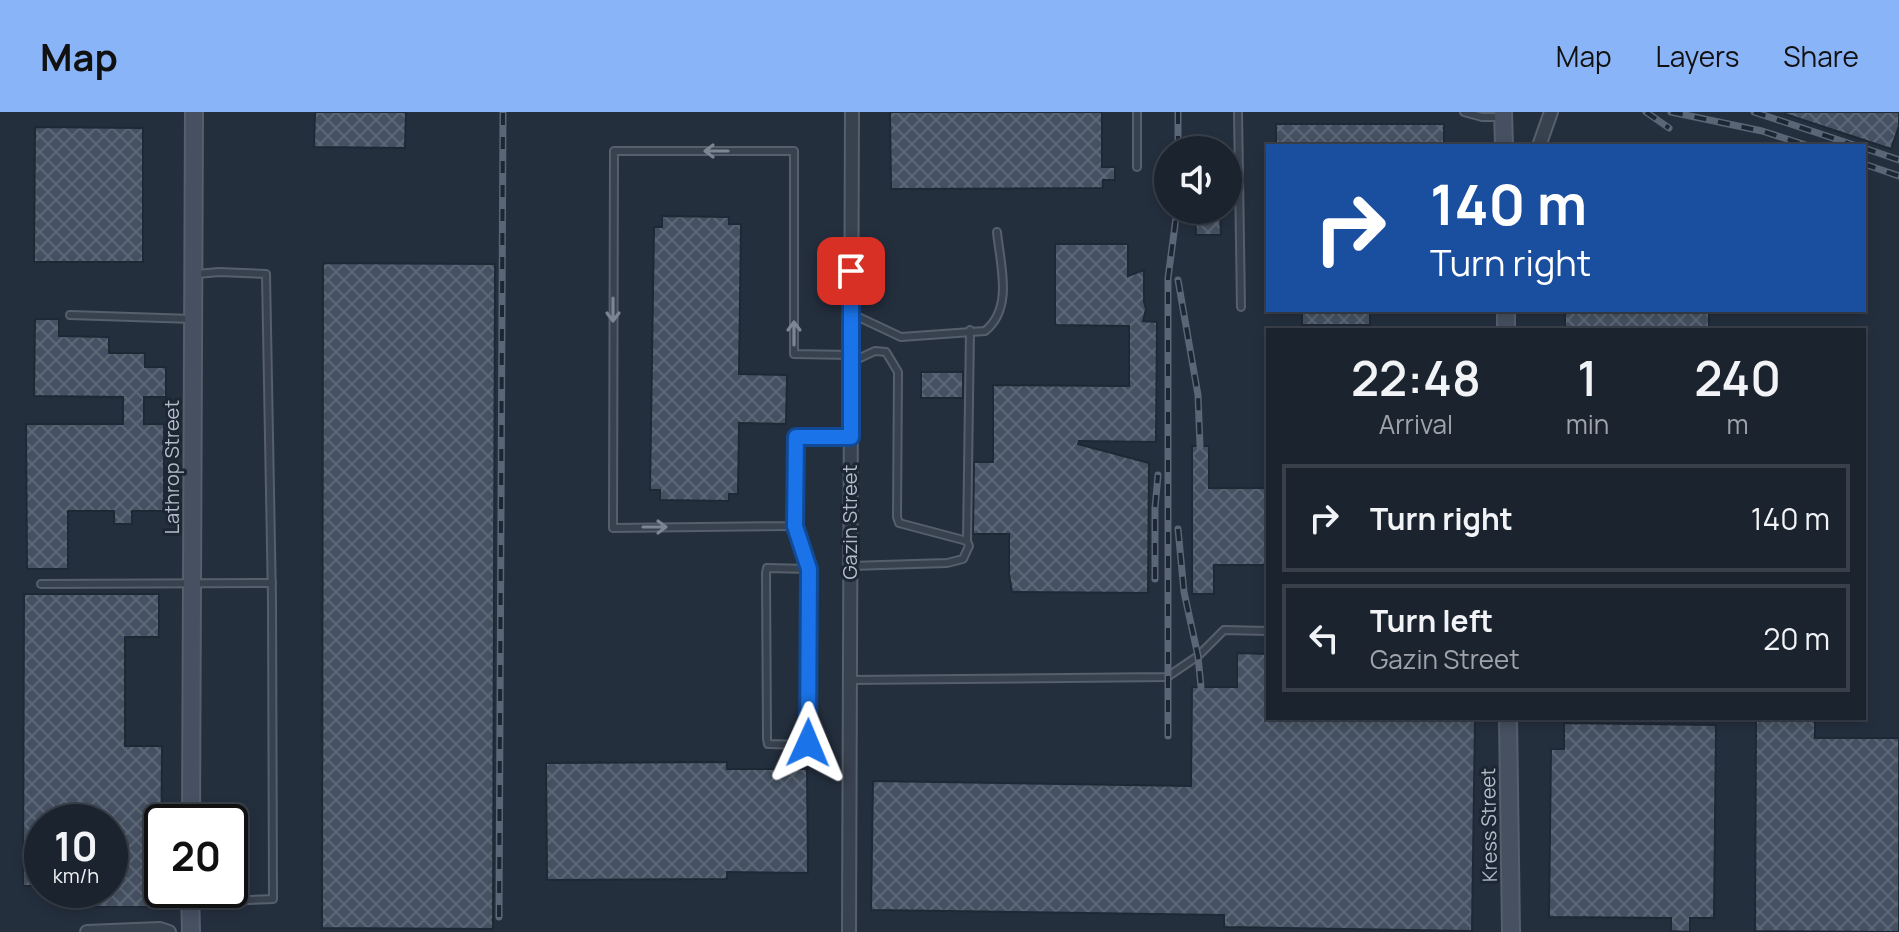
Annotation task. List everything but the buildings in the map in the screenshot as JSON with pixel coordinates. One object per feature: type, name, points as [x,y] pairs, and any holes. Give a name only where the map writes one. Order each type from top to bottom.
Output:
[{"type":"street","name":"Lathrop Street","points":[[191,804],[194,112]]},
{"type":"street","name":"Gazin Street","points":[[849,932],[852,112]]},
{"type":"street","points":[[1540,144],[1551,112]]},
{"type":"street","points":[[1503,114],[1504,144]]},
{"type":"street","name":"Kress Street","points":[[1508,720],[1511,932]]},
{"type":"street","points":[[190,908],[191,932]]},
{"type":"street","points":[[87,932],[160,929],[169,932]]},
{"type":"lane","points":[[1137,112],[1137,167]]},
{"type":"lane","points":[[1238,112],[1241,307]]},
{"type":"lane","points":[[1464,112],[1482,117],[1503,114]]},
{"type":"lane","points":[[795,526],[613,528],[614,151],[794,151],[794,354],[851,358],[875,351],[886,352],[898,372],[899,523],[967,541]]},
{"type":"lane","points":[[852,314],[901,337],[985,331],[1004,301],[997,232]]},
{"type":"lane","points":[[193,274],[266,274],[272,583],[273,899],[248,898]]},
{"type":"lane","points":[[70,315],[193,319]]},
{"type":"lane","points":[[850,566],[947,563],[963,559],[969,546],[970,330]]},
{"type":"lane","points":[[809,569],[774,567],[767,568],[766,573],[767,739],[768,744],[774,746],[808,743],[809,569],[795,526],[796,437],[851,437]]},
{"type":"lane","points":[[41,584],[272,583]]},
{"type":"lane","points":[[850,680],[1167,677],[1198,656],[1224,630],[1266,631]]},
{"type":"railway","points":[[499,917],[503,112]]},
{"type":"railway","points":[[1178,112],[1178,136]]},
{"type":"railway","points":[[1646,112],[1669,128]]},
{"type":"railway","points":[[1671,112],[1762,131],[1803,144]]},
{"type":"railway","points":[[1754,112],[1851,144]]},
{"type":"railway","points":[[1866,149],[1899,160]]},
{"type":"railway","points":[[1866,165],[1899,176]]},
{"type":"railway","points":[[1168,736],[1168,278],[1175,224]]},
{"type":"railway","points":[[1178,280],[1198,395],[1200,446]]},
{"type":"railway","points":[[1155,579],[1158,475]]},
{"type":"railway","points":[[1178,529],[1184,592],[1198,656],[1201,687]]},
{"type":"route","points":[[808,743],[809,569],[795,526],[796,437],[851,437],[851,271]]}]
